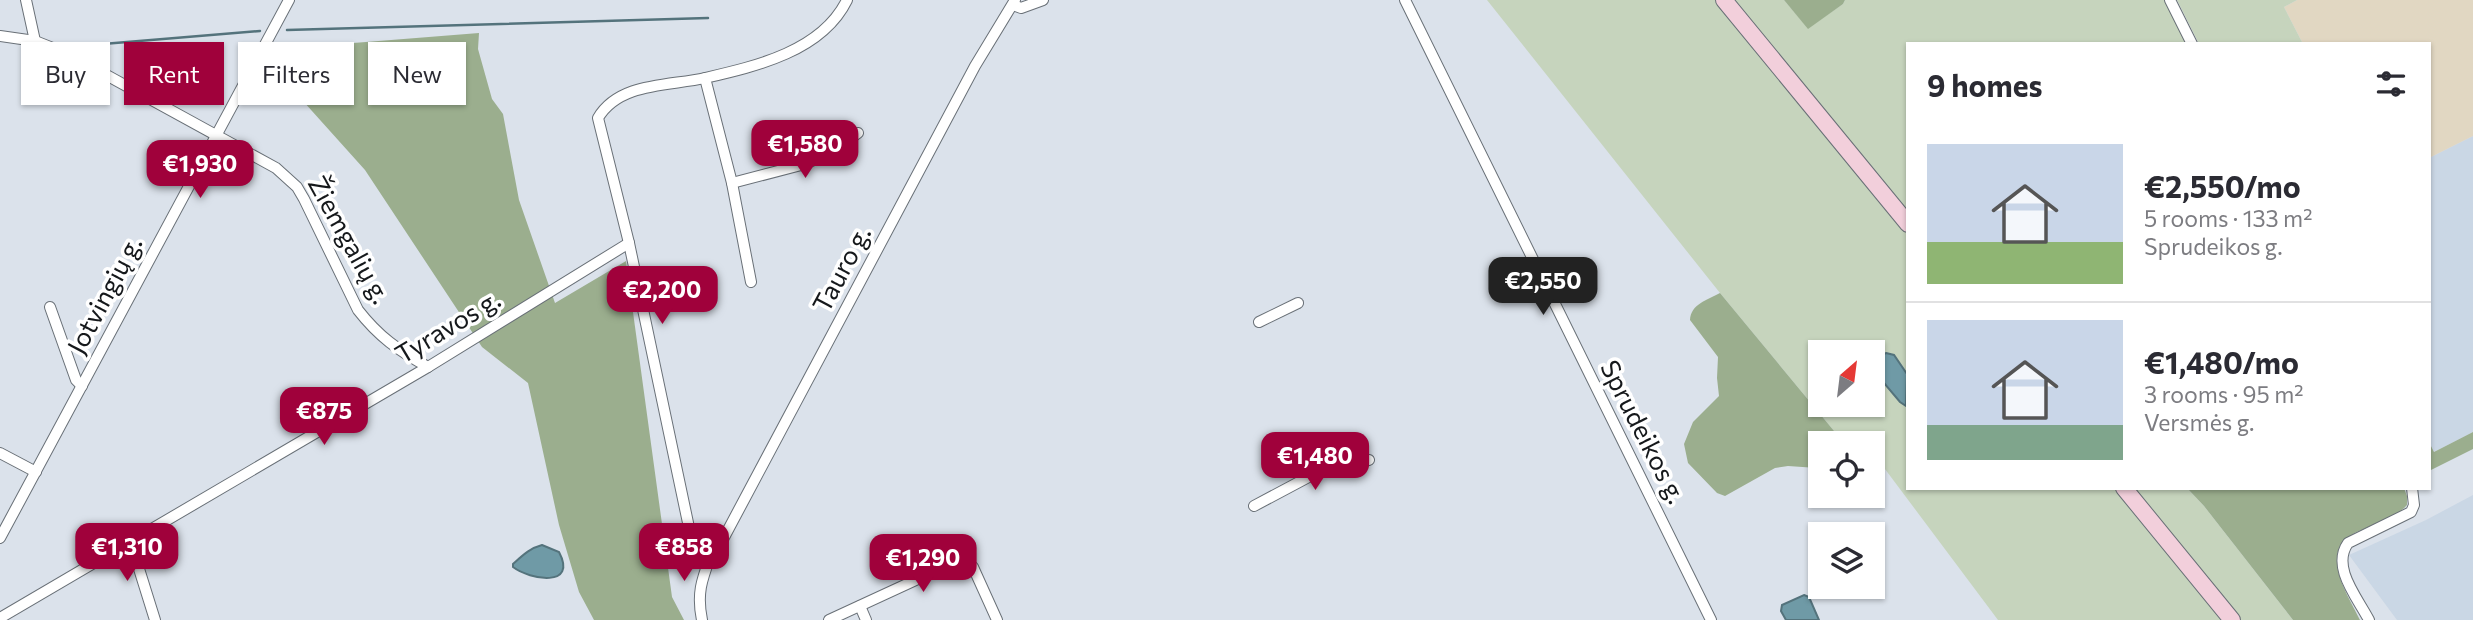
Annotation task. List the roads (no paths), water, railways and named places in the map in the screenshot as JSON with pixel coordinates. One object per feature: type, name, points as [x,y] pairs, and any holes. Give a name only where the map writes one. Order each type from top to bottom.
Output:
[{"type":"main road","points":[[1724,0],[1906,222]]},
{"type":"main road","points":[[2126,490],[2232,620]]},
{"type":"street","points":[[26,0],[35,41]]},
{"type":"street","name":"Jotvingių g.","points":[[0,538],[289,0]]},
{"type":"street","points":[[708,549],[695,543],[691,537],[629,243],[598,118],[603,108],[612,101],[644,88],[705,78],[776,58],[812,41],[840,13],[847,0]]},
{"type":"street","points":[[1014,2],[1021,8],[1043,0]]},
{"type":"street","name":"Sprudeikos g.","points":[[1405,0],[1711,620]]},
{"type":"street","points":[[2170,0],[2191,42]]},
{"type":"street","name":"Tauro g.","points":[[702,620],[698,600],[708,549],[720,545],[984,48],[1014,2]]},
{"type":"street","name":"Žiemgalių g.","points":[[0,36],[35,41],[68,54],[262,158],[297,187],[358,310],[369,324],[392,346],[428,366]]},
{"type":"street","points":[[705,78],[732,183],[751,282]]},
{"type":"street","points":[[732,183],[805,164],[834,151],[858,133]]},
{"type":"street","name":"Tyravos g.","points":[[0,618],[428,366],[629,243]]},
{"type":"street","points":[[1259,322],[1298,303]]},
{"type":"street","points":[[50,307],[76,380],[82,386]]},
{"type":"street","points":[[0,453],[36,472]]},
{"type":"street","points":[[1254,506],[1316,473],[1369,460]]},
{"type":"street","points":[[2368,620],[2342,570],[2341,551],[2348,542],[2411,512],[2414,505],[2412,490]]},
{"type":"street","points":[[135,540],[135,556],[155,620]]},
{"type":"street","points":[[829,620],[959,560],[973,566],[997,620]]},
{"type":"street","points":[[860,606],[866,620]]},
{"type":"water","points":[[1886,353],[1894,355],[1906,373],[1906,406],[1885,384]]},
{"type":"water","points":[[542,545],[559,552],[563,564],[562,571],[557,576],[550,578],[530,575],[513,567],[526,553]]},
{"type":"water","points":[[1804,595],[1808,597],[1819,620],[1786,620],[1781,611],[1782,605]]},
{"type":"waterway","points":[[287,30],[708,18]]},
{"type":"waterway","points":[[110,43],[260,31]]}]
